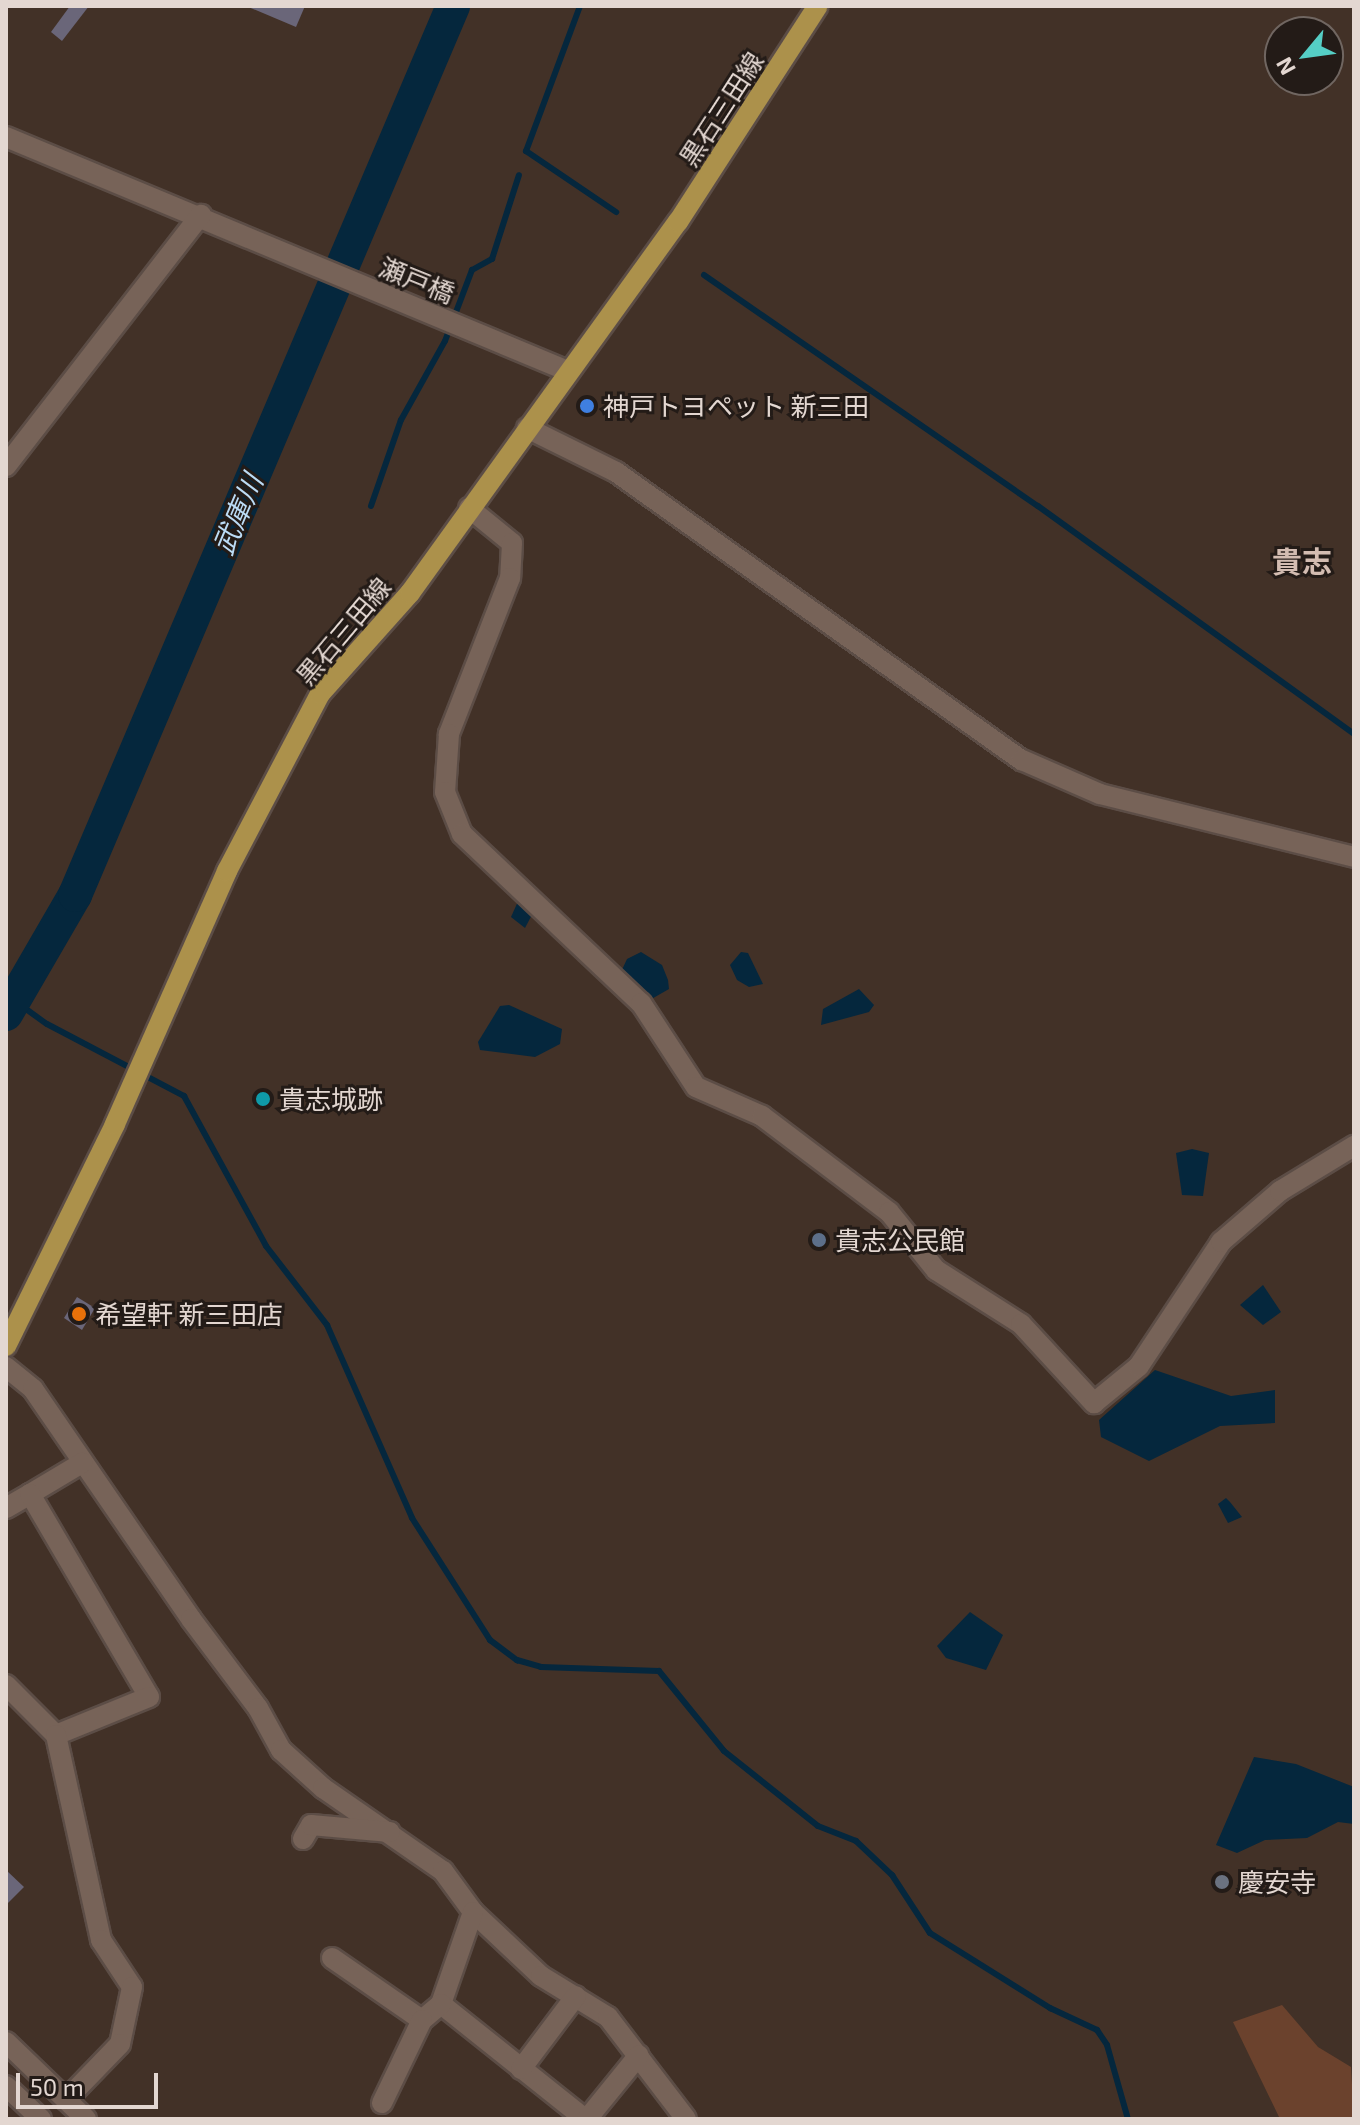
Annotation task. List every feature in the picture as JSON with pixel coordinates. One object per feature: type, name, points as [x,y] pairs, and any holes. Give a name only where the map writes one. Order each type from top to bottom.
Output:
[{"type":"main road","name":"黒石三田線","points":[[6,1346],[132,1087],[227,871],[320,694],[410,593],[678,222],[818,6]]},
{"type":"street","name":"瀬戸橋","points":[[6,137],[201,215],[245,239],[568,371]]},
{"type":"street","points":[[6,465],[201,215]]},
{"type":"street","points":[[527,428],[616,472],[1022,760],[1100,794],[1354,857]]},
{"type":"street","points":[[469,508],[512,543],[510,578],[449,734],[445,792],[462,834],[641,1003],[696,1087],[762,1116],[889,1212],[936,1270],[1021,1324],[1094,1403],[1139,1366],[1221,1242],[1280,1191],[1354,1146]]},
{"type":"street","points":[[6,1367],[33,1389],[82,1463],[227,1663],[281,1750],[323,1788],[443,1871],[473,1912],[541,1976],[608,2017],[686,2119]]},
{"type":"street","points":[[6,1508],[82,1463]]},
{"type":"street","points":[[30,1494],[149,1697],[56,1735]]},
{"type":"street","points":[[6,1685],[56,1735],[101,1940],[132,1987],[120,2044],[66,2100]]},
{"type":"street","points":[[303,1839],[311,1825],[390,1832]]},
{"type":"street","points":[[382,2103],[422,2020],[441,2004],[473,1912]]},
{"type":"street","points":[[332,1958],[422,2020]]},
{"type":"street","points":[[521,2069],[576,1996]]},
{"type":"street","points":[[441,2004],[586,2119],[639,2055]]},
{"type":"street","points":[[6,2042],[86,2119]]},
{"type":"street","points":[[6,2086],[41,2119]]},
{"type":"shaded area","points":[[1282,2005],[1318,2047],[1351,2067],[1354,2119],[1280,2119],[1233,2022]]},
{"type":"water","points":[[520,897],[535,909],[525,928],[511,917]]},
{"type":"water","points":[[641,952],[662,965],[668,980],[669,989],[648,1001],[620,974],[627,959]]},
{"type":"water","points":[[741,952],[748,953],[763,984],[749,987],[737,980],[730,965]]},
{"type":"water","points":[[859,989],[874,1005],[869,1012],[821,1025],[823,1009]]},
{"type":"water","points":[[509,1005],[562,1029],[560,1044],[535,1057],[480,1050],[478,1042],[500,1006]]},
{"type":"water","points":[[1192,1149],[1209,1153],[1203,1196],[1182,1195],[1176,1153]]},
{"type":"water","points":[[1263,1285],[1281,1312],[1263,1325],[1240,1305]]},
{"type":"water","points":[[1155,1370],[1231,1396],[1275,1390],[1275,1423],[1220,1426],[1149,1461],[1101,1437],[1099,1420]]},
{"type":"water","points":[[1226,1498],[1242,1517],[1228,1523],[1218,1504]]},
{"type":"water","points":[[970,1612],[1003,1635],[986,1670],[946,1658],[937,1646]]},
{"type":"water","points":[[1254,1757],[1296,1764],[1354,1787],[1354,1824],[1338,1822],[1307,1838],[1265,1840],[1237,1853],[1216,1845]]},
{"type":"building","points":[[70,6],[89,6],[62,41],[51,32]]},
{"type":"building","points":[[246,6],[305,6],[296,27]]},
{"type":"building","points":[[77,1297],[95,1308],[82,1330],[64,1318]]},
{"type":"building","points":[[6,1870],[24,1887],[6,1905]]},
{"type":"waterway","name":"武庫川","points":[[6,1014],[75,895],[453,6]]},
{"type":"waterway","points":[[580,6],[526,151],[616,212]]},
{"type":"waterway","points":[[371,506],[401,420],[445,341],[472,270],[492,259],[519,175]]},
{"type":"waterway","points":[[704,275],[1038,506],[1354,734]]},
{"type":"waterway","points":[[15,1001],[47,1024],[184,1096],[266,1246],[327,1325],[412,1518],[490,1640],[517,1660],[541,1667],[659,1671],[724,1751],[818,1826],[856,1841],[892,1875],[930,1933],[1050,2008],[1097,2030],[1107,2045],[1128,2119]]},
{"type":"place","name":"神戸トヨペット 新三田","points":[[587,406]]},
{"type":"place","name":"貴志城跡","points":[[263,1099]]},
{"type":"place","name":"貴志公民館","points":[[819,1240]]},
{"type":"place","name":"希望軒 新三田店","points":[[79,1314]]},
{"type":"place","name":"慶安寺","points":[[1222,1882]]},
{"type":"district","name":"貴志","points":[[1302,561]]}]
